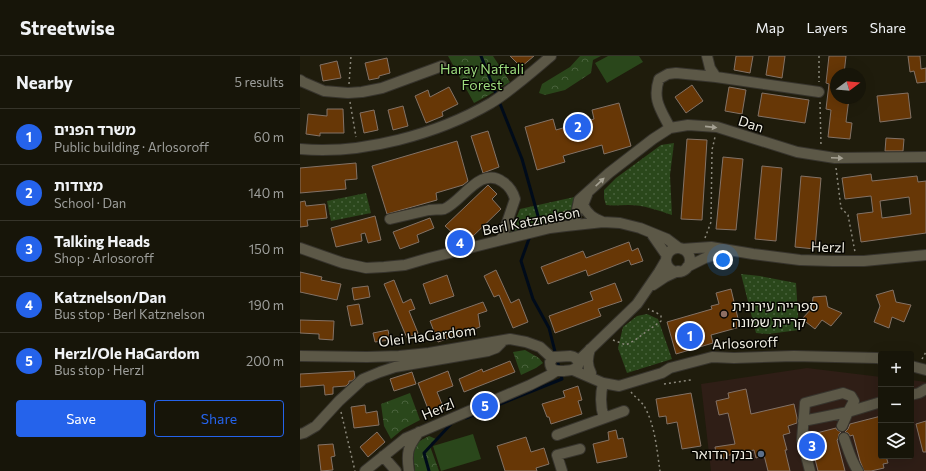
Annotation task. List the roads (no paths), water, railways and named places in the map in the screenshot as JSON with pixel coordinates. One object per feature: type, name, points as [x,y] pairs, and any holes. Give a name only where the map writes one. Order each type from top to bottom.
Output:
[{"type":"street","points":[[300,149],[332,150],[358,148],[407,138],[446,125],[491,103],[509,91],[551,56]]},
{"type":"street","points":[[707,56],[710,68],[716,77]]},
{"type":"street","points":[[300,80],[324,91],[348,93],[382,88],[442,66]]},
{"type":"street","points":[[670,128],[656,99],[656,87],[659,79],[668,74],[676,73],[716,77],[820,92]]},
{"type":"street","name":"Dan","points":[[574,225],[579,200],[614,169],[653,138],[670,128],[688,125],[717,127],[797,152],[822,157],[926,157]]},
{"type":"street","points":[[390,219],[431,209],[444,208],[455,201],[476,183],[488,177],[498,178],[513,192],[515,199],[501,240]]},
{"type":"street","points":[[589,192],[584,205],[587,212],[593,218],[603,222]]},
{"type":"street","name":"Berl Katznelson","points":[[300,248],[343,263],[366,268],[384,267],[405,265],[550,228],[603,222],[620,223],[640,228],[667,239],[681,248]]},
{"type":"street","points":[[651,233],[667,258],[669,267],[675,271],[683,269],[689,264],[690,257],[686,251],[681,248],[672,250],[667,258]]},
{"type":"street","name":"Herzl","points":[[681,248],[711,247],[800,260],[857,261],[926,255]]},
{"type":"street","name":"Herzl","points":[[648,289],[665,277],[705,258],[729,250]]},
{"type":"street","name":"Herzl","points":[[575,363],[611,336],[648,289],[667,258]]},
{"type":"street","name":"Herzl","points":[[575,363],[590,350],[611,336]]},
{"type":"street","name":"Olei HaGardom","points":[[300,356],[399,356],[429,353],[510,339],[526,342],[540,347],[553,365]]},
{"type":"street","points":[[300,434],[316,426],[339,401],[364,379],[395,367],[488,351],[496,348],[503,340]]},
{"type":"street","points":[[590,350],[587,360],[591,374]]},
{"type":"street","name":"Arlosoroff","points":[[575,363],[578,372],[603,383],[624,385],[662,373],[670,368],[712,357],[734,358],[794,356],[878,358]]},
{"type":"street","points":[[553,365],[557,357],[575,363],[591,374],[614,385]]},
{"type":"street","points":[[553,365],[575,363]]},
{"type":"street","name":"Herzl","points":[[365,471],[406,438],[530,385],[553,365]]},
{"type":"street","points":[[603,383],[600,394],[600,402],[604,418]]},
{"type":"street","points":[[914,394],[926,389]]},
{"type":"street","points":[[810,471],[802,440],[805,403],[843,393],[852,396],[854,401],[842,426]]},
{"type":"street","points":[[804,421],[848,412],[878,403]]},
{"type":"street","points":[[557,436],[624,411]]},
{"type":"street","points":[[409,471],[408,456],[411,444],[419,432]]},
{"type":"street","points":[[844,438],[855,468],[858,471]]},
{"type":"street","points":[[562,471],[558,455],[580,449]]},
{"type":"street","points":[[383,456],[396,471]]},
{"type":"waterway","points":[[481,56],[522,159],[538,216],[533,229]]},
{"type":"waterway","points":[[466,418],[562,379],[549,328],[533,299],[521,261],[530,236]]},
{"type":"waterway","points":[[429,471],[424,453],[451,424]]},
{"type":"place","name":"מצודות","points":[[578,127]]},
{"type":"place","name":"Katznelson/Dan","points":[[460,243]]},
{"type":"place","name":"ספרייה עירונית קריית שמונה","points":[[724,314]]},
{"type":"place","name":"משרד הפנים","points":[[690,336]]},
{"type":"place","name":"Herzl/Ole HaGardom","points":[[485,406]]},
{"type":"place","name":"Talking Heads","points":[[812,446]]},
{"type":"place","name":"בנק הדואר","points":[[761,454]]},
{"type":"park label","name":"Haray Naftali Forest","points":[[482,78]]}]
